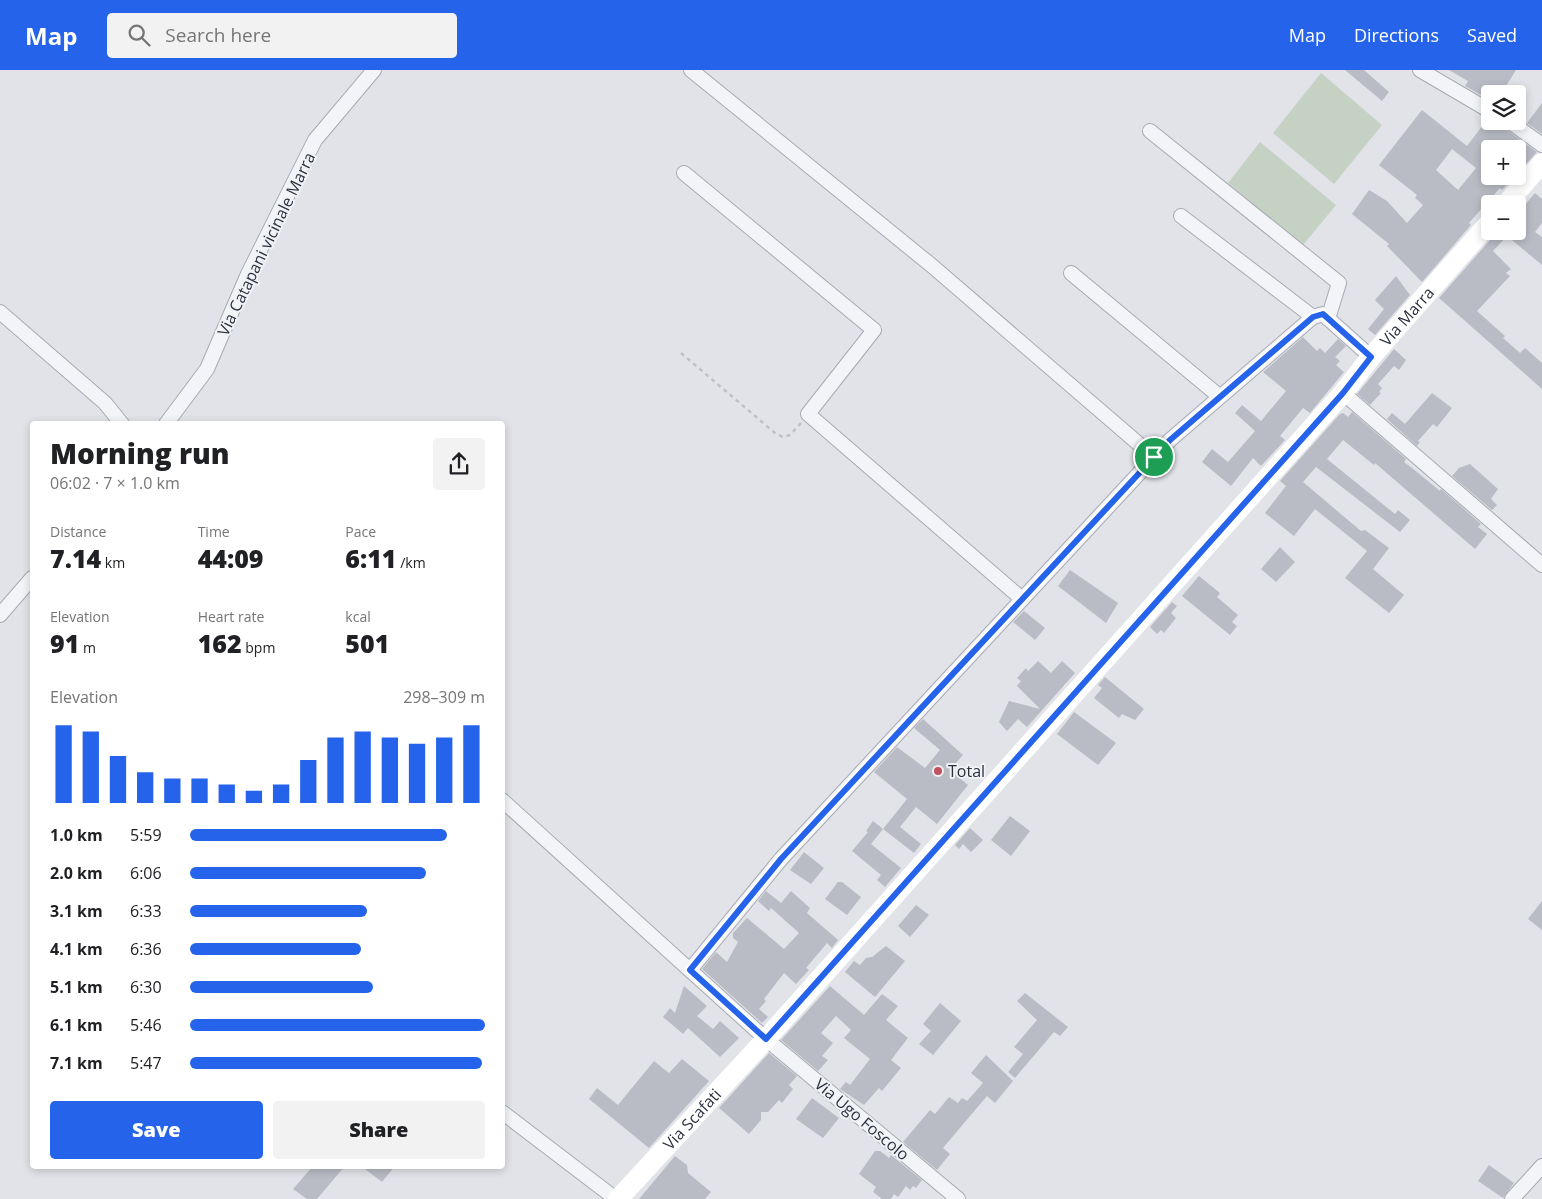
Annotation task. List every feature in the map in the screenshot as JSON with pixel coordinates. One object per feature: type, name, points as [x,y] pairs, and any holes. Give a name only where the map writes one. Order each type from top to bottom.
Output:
[{"type":"main road","points":[[1514,195],[1542,163]]},
{"type":"main road","name":"Via Marra","points":[[766,1039],[1343,393],[1371,357],[1481,232]]},
{"type":"main road","name":"Via Scafati","points":[[617,1199],[766,1039]]},
{"type":"street","name":"Via Catapani vicinale Marra","points":[[168,421],[207,369],[248,274],[315,140],[374,70]]},
{"type":"street","points":[[691,70],[931,265],[1154,457]]},
{"type":"street","points":[[1420,70],[1481,106]]},
{"type":"street","points":[[1521,130],[1542,145]]},
{"type":"street","points":[[1150,131],[1339,282],[1328,319]]},
{"type":"street","points":[[684,173],[874,330],[808,414],[1022,599]]},
{"type":"street","points":[[1181,216],[1313,317]]},
{"type":"street","points":[[1071,273],[1219,396]]},
{"type":"street","points":[[0,312],[105,404],[119,421]]},
{"type":"street","points":[[690,970],[781,859],[1170,440],[1313,317],[1323,314],[1371,357]]},
{"type":"street","points":[[1343,393],[1542,564]]},
{"type":"street","points":[[0,615],[30,580]]},
{"type":"street","name":"Via Ugo Foscolo","points":[[505,803],[766,1039],[958,1199]]},
{"type":"street","points":[[505,1114],[617,1199]]},
{"type":"street","points":[[1512,1199],[1542,1166]]},
{"type":"path","points":[[681,353],[783,437],[790,435],[808,414]]},
{"type":"green space","points":[[1321,73],[1382,125],[1334,184],[1273,133]]},
{"type":"green space","points":[[1260,142],[1336,205],[1303,245],[1228,183]]},
{"type":"building","points":[[1345,70],[1364,70],[1389,92],[1382,101]]},
{"type":"building","points":[[1449,70],[1516,70],[1507,85],[1481,85],[1481,95],[1465,86],[1468,81]]},
{"type":"building","points":[[1542,103],[1542,134],[1527,123]]},
{"type":"building","points":[[1422,110],[1467,146],[1481,128],[1481,130],[1507,130],[1520,140],[1481,140],[1481,185],[1507,185],[1502,190],[1500,188],[1494,195],[1481,195],[1481,209],[1469,223],[1471,225],[1422,282],[1387,246],[1389,244],[1352,214],[1369,190],[1387,201],[1407,223],[1423,205],[1415,198],[1417,195],[1379,165]],"holes":[[[1452,149],[1476,168],[1458,190],[1436,170]]]},
{"type":"building","points":[[1526,144],[1537,152],[1526,164]]},
{"type":"building","points":[[1535,193],[1542,199],[1542,223],[1535,232],[1542,237],[1542,265],[1512,240],[1526,240],[1526,204]]},
{"type":"building","points":[[1490,240],[1503,240],[1493,251],[1511,269],[1506,273],[1510,276],[1477,311],[1505,336],[1503,338],[1520,353],[1525,348],[1542,363],[1542,389],[1439,298]]},
{"type":"building","points":[[1396,276],[1410,295],[1375,335],[1368,329],[1384,309],[1375,300]]},
{"type":"building","points":[[1303,337],[1317,351],[1320,348],[1325,353],[1338,339],[1346,346],[1335,357],[1340,361],[1336,365],[1344,372],[1310,413],[1303,408],[1280,436],[1285,440],[1261,466],[1253,458],[1231,486],[1202,462],[1212,449],[1228,462],[1255,431],[1235,413],[1242,405],[1261,421],[1286,391],[1263,372]]},
{"type":"building","points":[[1394,349],[1406,360],[1399,370],[1394,366],[1378,384],[1382,388],[1379,392],[1381,393],[1370,405],[1357,394]]},
{"type":"building","points":[[1432,393],[1452,408],[1437,427],[1433,424],[1418,441],[1420,442],[1417,446],[1387,419],[1392,413],[1405,424]]},
{"type":"building","points":[[1352,412],[1406,459],[1404,462],[1440,491],[1441,489],[1481,524],[1478,527],[1487,534],[1475,549],[1375,463],[1374,465],[1343,440],[1327,459],[1395,514],[1398,510],[1410,520],[1400,532],[1316,467],[1303,482],[1361,531],[1365,530],[1389,548],[1373,569],[1404,595],[1389,613],[1345,578],[1367,551],[1315,509],[1294,536],[1265,513],[1286,486],[1280,481],[1340,414],[1343,413],[1348,417]]},
{"type":"building","points":[[1470,464],[1498,489],[1491,499],[1497,505],[1492,510],[1452,476],[1459,468]]},
{"type":"building","points":[[1280,547],[1295,562],[1276,582],[1261,569]]},
{"type":"building","points":[[1070,570],[1118,603],[1106,623],[1058,586]]},
{"type":"building","points":[[1199,576],[1220,593],[1217,597],[1238,615],[1232,622],[1237,626],[1230,635],[1182,596]]},
{"type":"building","points":[[1172,602],[1177,606],[1171,613],[1176,618],[1164,633],[1161,630],[1157,634],[1150,627]]},
{"type":"building","points":[[1024,611],[1045,628],[1035,640],[1013,622]]},
{"type":"building","points":[[1038,661],[1051,673],[1062,661],[1075,673],[1027,727],[1018,719],[1007,731],[999,722],[1009,701],[1040,709],[1017,686],[1021,681],[1017,678],[1026,668],[1028,671]]},
{"type":"building","points":[[1105,677],[1144,709],[1135,720],[1122,714],[1119,718],[1094,698],[1102,688],[1098,685]]},
{"type":"building","points":[[1074,712],[1116,743],[1098,765],[1057,734]]},
{"type":"building","points":[[923,719],[963,755],[950,770],[968,785],[937,824],[916,807],[900,827],[921,844],[914,853],[883,829],[907,799],[874,772],[897,747],[925,768],[940,750],[914,728]]},
{"type":"building","points":[[1010,816],[1030,831],[1011,856],[991,840]]},
{"type":"building","points":[[873,821],[883,829],[871,844],[901,868],[885,887],[877,880],[881,875],[852,851],[868,832],[866,831]]},
{"type":"building","points":[[970,828],[983,840],[971,852],[963,844],[959,849],[955,845]]},
{"type":"building","points":[[804,852],[824,868],[811,884],[790,870]]},
{"type":"building","points":[[838,882],[842,882],[861,897],[847,915],[825,899]]},
{"type":"building","points":[[766,891],[781,903],[791,891],[810,908],[807,913],[838,940],[832,948],[827,943],[806,968],[809,970],[796,984],[784,973],[764,999],[766,1001],[759,1009],[768,1017],[762,1023],[702,969],[716,952],[727,962],[738,942],[733,938],[733,933],[747,918],[784,949],[799,933],[771,908],[769,911],[758,901]]},
{"type":"building","points":[[1542,901],[1542,930],[1528,919]]},
{"type":"building","points":[[916,905],[929,915],[910,937],[898,926]]},
{"type":"building","points":[[886,946],[905,961],[875,997],[845,972],[854,961],[860,965],[866,958],[872,957]]},
{"type":"building","points":[[684,986],[707,1006],[697,1016],[713,1029],[720,1021],[739,1038],[720,1057],[688,1028],[683,1034],[663,1017],[670,1008],[675,1013]]},
{"type":"building","points":[[830,986],[864,1015],[882,994],[898,1006],[886,1020],[908,1038],[891,1060],[901,1068],[882,1091],[879,1088],[864,1105],[840,1089],[846,1082],[850,1085],[870,1059],[844,1038],[851,1030],[836,1016],[821,1033],[833,1043],[822,1056],[828,1060],[818,1071],[781,1040]]},
{"type":"building","points":[[1025,993],[1068,1027],[1060,1036],[1054,1032],[1015,1078],[1008,1072],[1023,1054],[1014,1047],[1037,1020],[1017,1001]]},
{"type":"building","points":[[940,1003],[961,1021],[933,1055],[919,1044],[931,1031],[923,1024]]},
{"type":"building","points":[[769,1053],[797,1076],[789,1085],[793,1089],[782,1103],[779,1100],[768,1112],[761,1112],[761,1120],[749,1134],[719,1108]]},
{"type":"building","points":[[986,1055],[1013,1081],[995,1103],[987,1096],[943,1148],[950,1154],[937,1170],[903,1142],[930,1110],[935,1114],[949,1097],[958,1103],[962,1098],[967,1101],[983,1083],[971,1073]]},
{"type":"building","points":[[682,1059],[709,1081],[649,1148],[589,1099],[597,1088],[618,1105],[654,1061],[669,1073]]},
{"type":"building","points":[[812,1098],[839,1118],[823,1138],[796,1119]]},
{"type":"building","points":[[875,1151],[880,1151],[889,1158],[891,1155],[922,1180],[916,1188],[913,1186],[910,1190],[906,1186],[898,1197],[894,1194],[891,1199],[882,1199],[873,1192],[876,1187],[859,1174]]},
{"type":"building","points":[[675,1156],[687,1165],[688,1173],[711,1192],[705,1199],[639,1199]]},
{"type":"building","points":[[1489,1165],[1514,1183],[1503,1198],[1478,1181]]},
{"type":"building","points":[[310,1169],[342,1169],[317,1199],[307,1199],[293,1189]]},
{"type":"building","points":[[365,1169],[393,1169],[382,1182]]},
{"type":"place","name":"Total","points":[[938,771]]},
{"type":"route","points":[[1323,314],[1371,357],[1343,393],[766,1039],[690,970],[781,859],[1131,484],[1154,457],[1219,396],[1313,317],[1323,314]]}]
